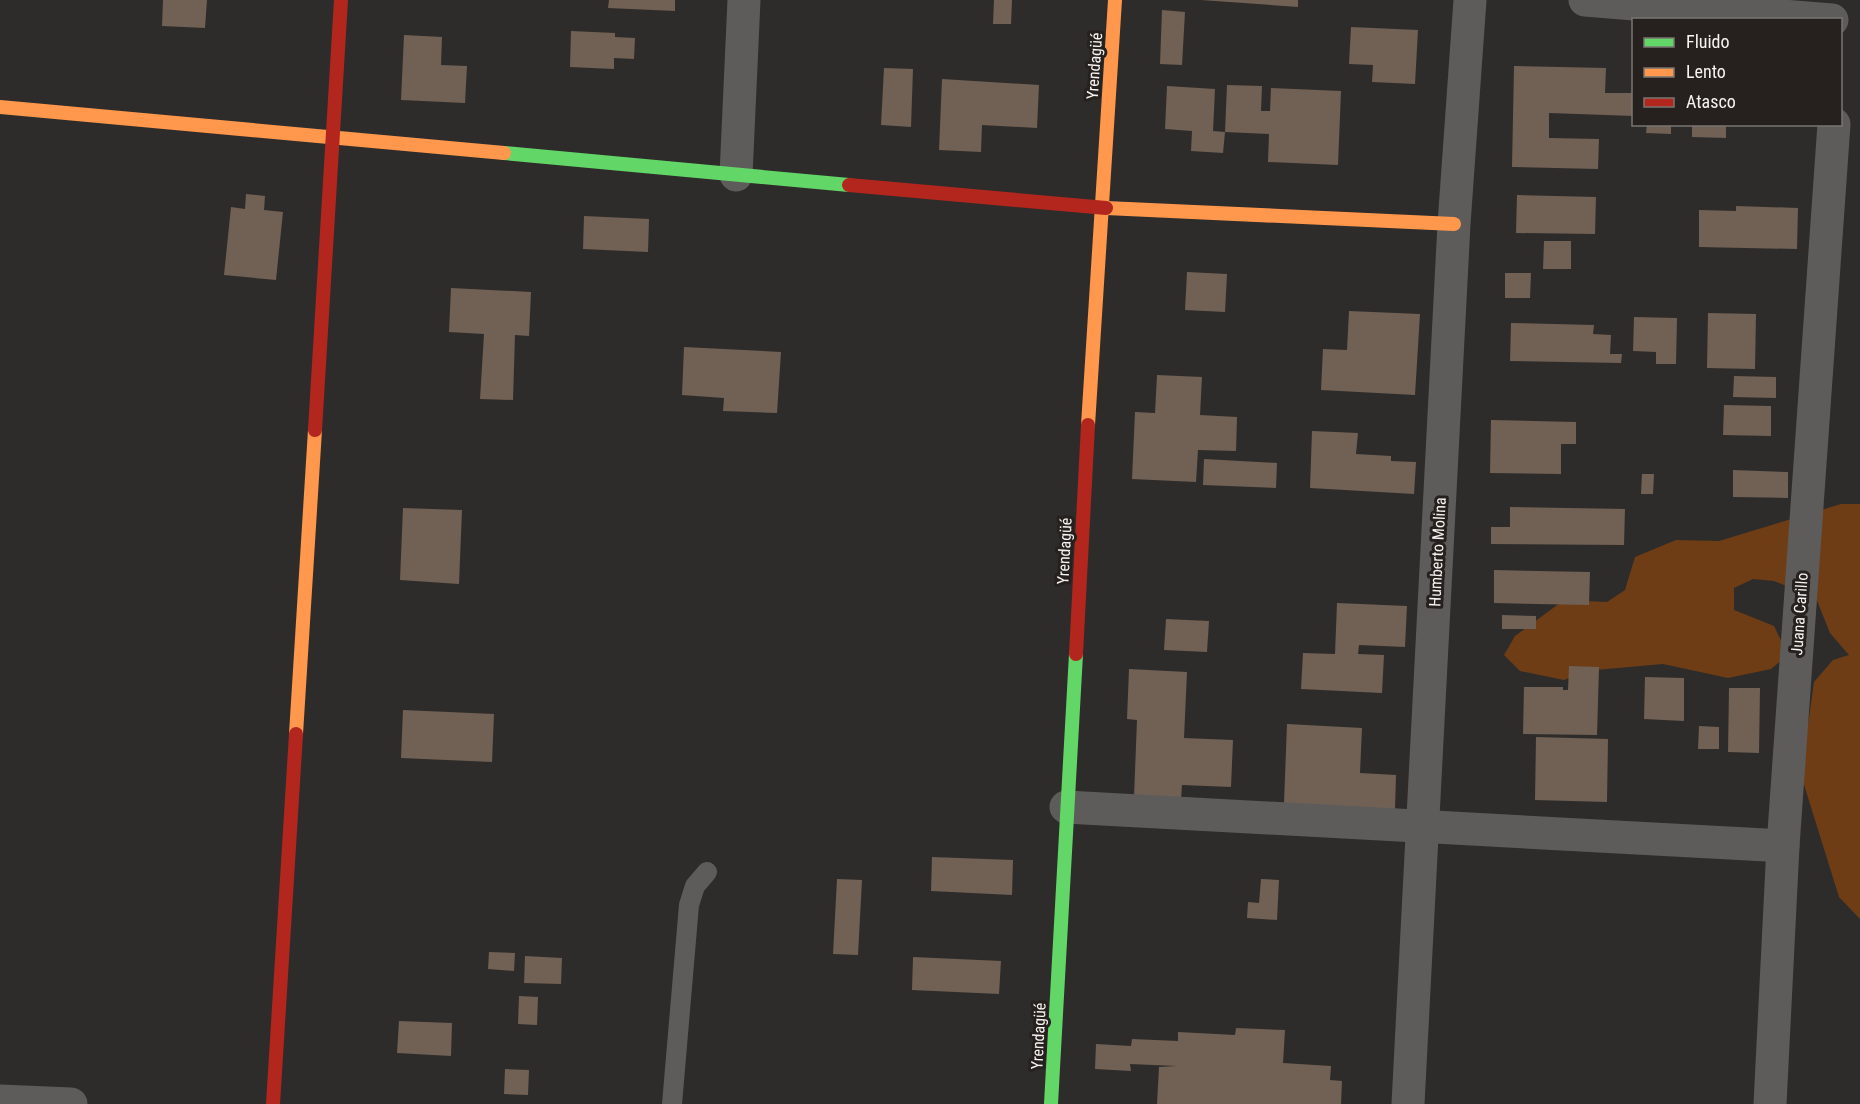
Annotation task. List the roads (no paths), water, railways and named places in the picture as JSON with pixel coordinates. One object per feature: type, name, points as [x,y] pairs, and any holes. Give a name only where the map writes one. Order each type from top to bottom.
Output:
[{"type":"street","points":[[273,1104],[341,0]]},
{"type":"street","points":[[736,175],[744,0]]},
{"type":"street","name":"Yrendagüé","points":[[1051,1104],[1100,208],[1115,0]]},
{"type":"street","name":"Humberto Molina","points":[[1408,1104],[1454,224],[1470,0]]},
{"type":"street","points":[[1586,0],[1807,18]]},
{"type":"street","points":[[1841,18],[1843,0]]},
{"type":"street","points":[[0,107],[1100,208],[1454,224]]},
{"type":"street","name":"Juana Carillo","points":[[1770,1104],[1783,846],[1834,126]]},
{"type":"street","points":[[1066,807],[1783,846]]},
{"type":"street","points":[[0,1101],[71,1104]]},
{"type":"lane","points":[[672,1104],[689,905],[695,886],[707,872]]}]
